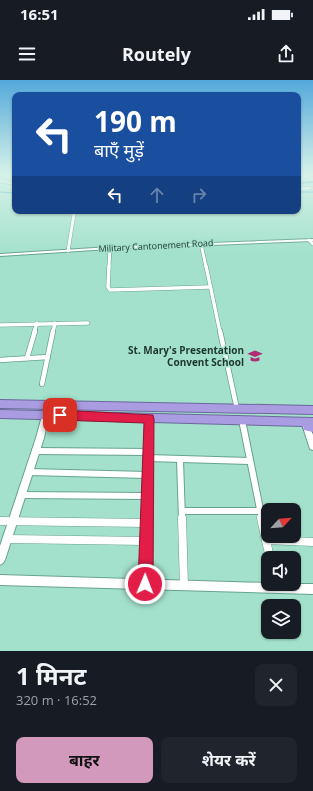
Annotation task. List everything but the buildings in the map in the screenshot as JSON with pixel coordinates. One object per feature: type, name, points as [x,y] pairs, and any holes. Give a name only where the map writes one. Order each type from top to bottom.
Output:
[{"type":"highway","points":[[0,404],[47,410],[149,419],[242,420],[310,425]]},
{"type":"highway","points":[[0,414],[47,410],[313,410]]},
{"type":"street","points":[[68,251],[74,214]]},
{"type":"street","points":[[311,240],[313,244]]},
{"type":"street","name":"Military Cantonement Road","points":[[0,255],[110,248],[311,240]]},
{"type":"street","points":[[201,244],[237,409]]},
{"type":"street","points":[[110,248],[108,287],[110,290],[210,287]]},
{"type":"street","points":[[27,358],[37,323]]},
{"type":"street","points":[[42,384],[55,323]]},
{"type":"street","points":[[0,331],[1,325],[88,323]]},
{"type":"street","points":[[0,360],[48,357]]},
{"type":"street","points":[[0,560],[29,472],[47,410]]},
{"type":"street","points":[[145,584],[149,419]]},
{"type":"street","points":[[242,420],[261,516]]},
{"type":"street","points":[[310,425],[313,446]]},
{"type":"street","points":[[35,451],[148,455],[180,460],[249,461]]},
{"type":"street","points":[[180,460],[184,586]]},
{"type":"street","points":[[29,472],[147,475]]},
{"type":"street","points":[[21,495],[147,496]]},
{"type":"street","points":[[182,511],[260,511]]},
{"type":"street","points":[[0,521],[146,523]]},
{"type":"street","points":[[8,539],[146,541]]},
{"type":"street","points":[[301,541],[313,542]]},
{"type":"street","points":[[0,580],[184,586],[261,586]]},
{"type":"street","points":[[301,588],[313,589]]},
{"type":"place","name":"St. Mary's Presentation Convent School","points":[[255,356]]},
{"type":"route","points":[[60,415],[149,419],[145,584]]}]
